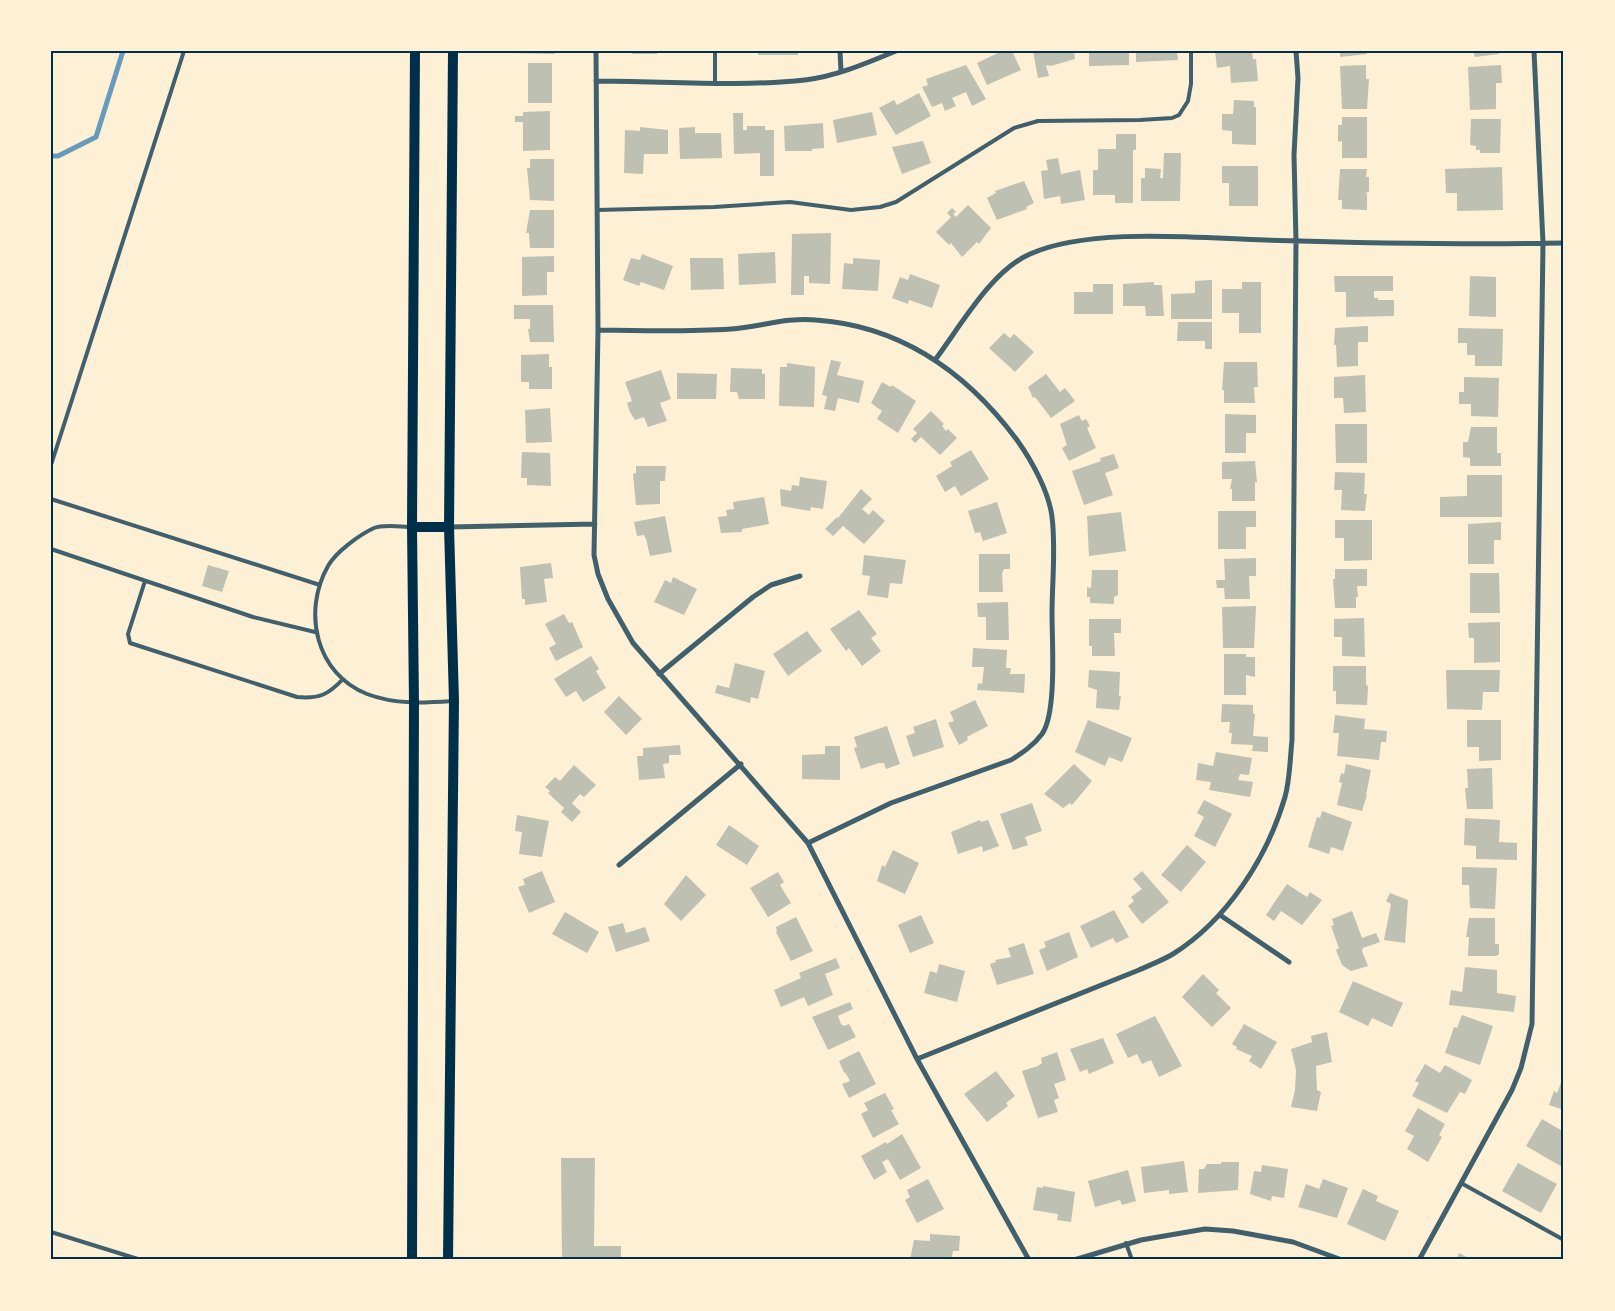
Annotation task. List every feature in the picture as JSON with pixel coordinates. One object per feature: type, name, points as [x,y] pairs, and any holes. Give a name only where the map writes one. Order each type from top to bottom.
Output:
[{"type":"main road","points":[[412,1260],[414,704],[412,527],[415,51]]},
{"type":"main road","points":[[448,1260],[454,701],[450,617],[449,527],[453,51]]},
{"type":"main road","points":[[412,527],[449,527]]},
{"type":"street","points":[[596,51],[598,330],[594,555],[598,574],[608,599],[634,643],[658,674],[741,764],[808,843],[917,1059],[1028,1260]]},
{"type":"street","points":[[840,51],[840,72]]},
{"type":"street","points":[[596,81],[715,82],[807,79],[840,72],[896,51]]},
{"type":"street","points":[[917,1059],[1139,970],[1173,954],[1220,915],[1260,857],[1285,798],[1289,781],[1292,740],[1296,241],[1294,155],[1298,78],[1296,51]]},
{"type":"street","points":[[1419,1260],[1521,1068],[1532,1024],[1543,244],[1534,51]]},
{"type":"street","points":[[935,360],[997,279],[1013,263],[1051,246],[1097,239],[1153,237],[1296,241],[1564,243]]},
{"type":"street","points":[[598,330],[672,332],[721,330],[755,327],[783,321],[814,319],[863,326],[892,337],[935,360],[965,381],[1003,421],[1037,472],[1052,516],[1051,694],[1043,733],[1028,750],[1011,760],[891,802],[808,843]]},
{"type":"street","points":[[449,527],[595,524]]},
{"type":"street","points":[[658,674],[753,597],[771,585],[800,576]]},
{"type":"street","points":[[619,865],[741,764]]},
{"type":"street","points":[[1220,915],[1289,962]]},
{"type":"street","points":[[1074,1260],[1126,1243],[1205,1229],[1224,1230],[1294,1242],[1342,1260]]},
{"type":"lane","points":[[51,465],[184,51]]},
{"type":"lane","points":[[715,51],[715,82]]},
{"type":"lane","points":[[597,210],[714,207],[790,202],[851,210],[880,207],[896,202],[1014,128],[1038,121],[1140,120],[1172,118],[1179,115],[1188,101],[1191,84],[1191,51]]},
{"type":"lane","points":[[51,499],[320,585]]},
{"type":"lane","points":[[412,527],[376,527],[358,538],[328,565],[320,585],[315,632],[323,654],[333,670],[366,694],[390,701],[414,704],[454,701]]},
{"type":"lane","points":[[51,549],[252,618],[315,632]]},
{"type":"lane","points":[[145,581],[128,634],[130,643],[297,697],[311,698],[330,693],[343,679]]},
{"type":"lane","points":[[1461,1183],[1564,1240]]},
{"type":"lane","points":[[51,1232],[141,1260]]},
{"type":"lane","points":[[1126,1243],[1132,1260]]},
{"type":"building","points":[[510,51],[555,51],[555,54],[510,53]]},
{"type":"building","points":[[632,51],[657,51],[657,54],[632,54]]},
{"type":"building","points":[[758,51],[798,51],[798,55],[758,55]]},
{"type":"building","points":[[1002,51],[1012,51],[1021,70],[987,85],[977,63]]},
{"type":"building","points":[[1033,51],[1074,51],[1075,59],[1051,66],[1046,65],[1049,76],[1038,78]]},
{"type":"building","points":[[1089,51],[1129,51],[1129,65],[1089,66]]},
{"type":"building","points":[[1136,51],[1177,51],[1178,60],[1136,62]]},
{"type":"building","points":[[1215,51],[1252,51],[1253,59],[1256,59],[1258,81],[1231,83],[1230,66],[1217,68]]},
{"type":"building","points":[[1340,51],[1366,51],[1367,54],[1340,57]]},
{"type":"building","points":[[1473,51],[1498,51],[1499,54],[1475,57]]},
{"type":"building","points":[[528,63],[552,63],[552,103],[528,103]]},
{"type":"building","points":[[966,65],[986,99],[972,106],[966,92],[952,98],[956,106],[945,111],[942,103],[932,107],[922,87],[928,85],[926,79]]},
{"type":"building","points":[[1366,65],[1366,79],[1369,79],[1367,109],[1342,109],[1340,66]]},
{"type":"building","points":[[1501,65],[1502,83],[1496,83],[1496,109],[1470,110],[1468,67]]},
{"type":"building","points":[[919,93],[931,116],[896,135],[879,108],[894,100],[897,105]]},
{"type":"building","points":[[1234,100],[1254,101],[1254,107],[1256,107],[1256,145],[1232,144],[1232,131],[1222,130],[1222,114],[1233,114]]},
{"type":"building","points":[[550,111],[550,150],[523,151],[523,122],[515,122],[515,116],[523,116],[523,112]]},
{"type":"building","points":[[872,112],[877,135],[837,143],[833,120]]},
{"type":"building","points":[[733,113],[743,113],[743,130],[747,130],[747,126],[765,126],[765,130],[774,130],[774,176],[760,176],[760,153],[734,154]]},
{"type":"building","points":[[1342,117],[1367,117],[1367,158],[1342,158],[1342,141],[1338,142],[1338,125],[1342,125]]},
{"type":"building","points":[[1471,119],[1501,119],[1500,153],[1480,153],[1480,150],[1476,150],[1476,146],[1470,145]]},
{"type":"building","points":[[823,123],[824,148],[812,149],[812,151],[785,151],[784,126]]},
{"type":"building","points":[[640,127],[668,130],[668,154],[644,154],[643,174],[624,173],[625,130],[640,131]]},
{"type":"building","points":[[695,127],[695,133],[721,133],[722,158],[680,159],[679,128]]},
{"type":"building","points":[[1116,134],[1136,134],[1136,150],[1133,150],[1133,203],[1115,203],[1115,195],[1093,195],[1093,170],[1098,170],[1098,149],[1116,149]]},
{"type":"building","points":[[923,141],[931,163],[902,174],[892,147]]},
{"type":"building","points":[[1164,153],[1181,153],[1180,201],[1141,201],[1141,178],[1145,178],[1145,168],[1161,169],[1160,178],[1163,178]]},
{"type":"building","points":[[1058,158],[1061,174],[1080,170],[1085,200],[1061,204],[1060,196],[1044,199],[1041,171],[1048,170],[1046,160]]},
{"type":"building","points":[[530,159],[554,159],[554,201],[530,200],[527,168],[530,168]]},
{"type":"building","points":[[1222,166],[1258,166],[1258,206],[1229,206],[1229,183],[1222,183]]},
{"type":"building","points":[[1502,167],[1503,210],[1457,211],[1457,193],[1446,193],[1445,169]]},
{"type":"building","points":[[1340,169],[1367,169],[1366,177],[1369,177],[1369,192],[1365,193],[1367,194],[1367,210],[1342,209],[1342,200],[1338,200]]},
{"type":"building","points":[[1024,181],[1034,203],[1026,207],[1027,209],[997,220],[987,198],[996,193],[995,191]]},
{"type":"building","points":[[968,205],[991,228],[979,244],[977,242],[962,257],[951,243],[949,245],[936,232],[951,217],[947,213],[952,208],[956,212],[953,214],[956,217]]},
{"type":"building","points":[[530,210],[554,210],[554,248],[530,248],[529,233],[526,233]]},
{"type":"building","points":[[831,233],[830,284],[809,283],[809,276],[804,276],[804,295],[791,295],[792,234]]},
{"type":"building","points":[[775,252],[776,283],[739,285],[738,254]]},
{"type":"building","points":[[642,254],[673,266],[664,290],[641,282],[639,286],[623,280],[631,258],[640,260]]},
{"type":"building","points":[[554,256],[554,272],[547,272],[547,295],[522,296],[522,257]]},
{"type":"building","points":[[690,258],[723,258],[724,289],[691,290]]},
{"type":"building","points":[[853,258],[880,260],[878,291],[842,289],[844,263],[853,264]]},
{"type":"building","points":[[910,274],[940,285],[932,308],[909,300],[908,304],[892,298],[900,277],[908,280]]},
{"type":"building","points":[[1334,276],[1393,276],[1393,291],[1374,291],[1374,298],[1378,298],[1378,300],[1394,300],[1394,316],[1346,317],[1346,292],[1335,292]]},
{"type":"building","points":[[1470,276],[1496,277],[1496,317],[1469,316]]},
{"type":"building","points":[[1212,280],[1212,319],[1171,319],[1171,294],[1195,293],[1195,281]]},
{"type":"building","points":[[1154,282],[1154,285],[1162,285],[1164,316],[1146,316],[1145,306],[1123,306],[1123,284]]},
{"type":"building","points":[[1242,282],[1261,282],[1261,333],[1239,333],[1239,313],[1222,313],[1222,289],[1242,289]]},
{"type":"building","points":[[1093,284],[1113,284],[1113,314],[1074,314],[1074,292],[1093,292]]},
{"type":"building","points":[[514,305],[553,305],[554,342],[530,342],[528,329],[530,329],[530,319],[514,319]]},
{"type":"building","points":[[1178,322],[1212,322],[1212,349],[1205,349],[1205,341],[1177,341]]},
{"type":"building","points":[[1368,326],[1368,342],[1358,342],[1358,366],[1337,367],[1336,345],[1334,345],[1335,328]]},
{"type":"building","points":[[1458,328],[1503,329],[1502,366],[1475,366],[1475,355],[1467,355],[1467,343],[1458,343]]},
{"type":"building","points":[[1004,333],[1010,338],[1014,334],[1034,352],[1015,372],[989,348]]},
{"type":"building","points":[[549,354],[549,367],[552,367],[552,389],[529,389],[529,382],[521,382],[521,355]]},
{"type":"building","points":[[831,360],[841,362],[837,375],[864,381],[859,403],[838,398],[835,411],[824,409],[827,396],[822,395]]},
{"type":"building","points":[[1224,362],[1257,362],[1258,387],[1254,387],[1255,403],[1224,403],[1224,390],[1222,390]]},
{"type":"building","points":[[787,363],[815,367],[814,407],[779,406],[780,367],[787,367]]},
{"type":"building","points":[[731,368],[762,369],[762,374],[765,374],[765,399],[739,399],[737,392],[730,392]]},
{"type":"building","points":[[661,370],[671,399],[660,403],[667,421],[648,427],[644,417],[635,420],[630,412],[627,403],[632,401],[625,382]]},
{"type":"building","points":[[677,373],[717,374],[716,399],[677,399]]},
{"type":"building","points":[[1046,374],[1060,392],[1065,388],[1075,401],[1051,418],[1035,397],[1033,398],[1028,387]]},
{"type":"building","points":[[1365,375],[1366,412],[1344,413],[1343,398],[1334,398],[1334,377]]},
{"type":"building","points":[[1464,377],[1499,378],[1498,417],[1471,416],[1471,404],[1459,404],[1459,392],[1464,392]]},
{"type":"building","points":[[882,382],[891,387],[892,385],[916,401],[898,433],[877,419],[882,411],[871,403]]},
{"type":"building","points":[[550,408],[552,442],[526,443],[525,410]]},
{"type":"building","points":[[931,411],[944,424],[942,426],[946,431],[948,429],[957,438],[940,455],[921,437],[915,443],[911,439],[917,433],[913,429]]},
{"type":"building","points":[[1225,414],[1256,415],[1256,433],[1246,433],[1246,453],[1225,453]]},
{"type":"building","points":[[1079,415],[1082,421],[1086,419],[1090,426],[1087,428],[1096,448],[1069,461],[1062,448],[1067,445],[1060,424]]},
{"type":"building","points":[[1335,424],[1367,424],[1367,463],[1336,463]]},
{"type":"building","points":[[1471,427],[1497,427],[1497,453],[1501,453],[1501,466],[1470,466],[1470,458],[1463,457],[1463,442],[1468,442]]},
{"type":"building","points":[[971,450],[989,479],[961,496],[955,486],[945,492],[936,476],[952,466],[950,462]]},
{"type":"building","points":[[522,452],[550,453],[551,486],[527,485],[527,478],[521,478]]},
{"type":"building","points":[[1114,454],[1119,468],[1105,473],[1113,495],[1084,505],[1072,471],[1101,461],[1100,458]]},
{"type":"building","points":[[1255,461],[1257,482],[1255,482],[1255,501],[1232,501],[1232,489],[1230,489],[1232,479],[1222,479],[1222,462]]},
{"type":"building","points":[[636,466],[666,466],[665,481],[660,481],[660,504],[636,505],[633,474],[636,473]]},
{"type":"building","points":[[1335,472],[1365,473],[1364,494],[1367,494],[1365,511],[1341,510],[1342,490],[1334,490]]},
{"type":"building","points":[[1467,475],[1502,475],[1502,517],[1440,517],[1440,497],[1467,496]]},
{"type":"building","points":[[800,477],[827,481],[823,509],[811,507],[810,511],[781,506],[780,489],[791,491],[792,485],[799,486]]},
{"type":"building","points":[[861,489],[872,499],[862,509],[869,515],[873,510],[885,521],[864,544],[843,526],[833,536],[825,529],[838,518]]},
{"type":"building","points":[[764,497],[769,524],[742,529],[742,532],[721,533],[718,517],[727,516],[726,510],[734,509],[733,502]]},
{"type":"building","points":[[997,502],[1007,533],[983,541],[980,532],[975,533],[968,511]]},
{"type":"building","points":[[1218,511],[1256,511],[1256,527],[1246,527],[1246,549],[1218,549]]},
{"type":"building","points":[[1121,512],[1126,551],[1089,556],[1087,516]]},
{"type":"building","points":[[665,516],[672,552],[650,556],[646,539],[644,535],[637,536],[634,522]]},
{"type":"building","points":[[1335,520],[1372,520],[1372,560],[1344,561],[1344,538],[1335,538]]},
{"type":"building","points":[[1501,522],[1501,540],[1494,540],[1494,564],[1468,564],[1468,524]]},
{"type":"building","points":[[979,554],[1010,554],[1010,569],[1004,569],[1002,573],[1003,592],[979,592]]},
{"type":"building","points":[[864,555],[906,560],[902,584],[890,583],[888,598],[867,595],[870,576],[862,575]]},
{"type":"building","points":[[1256,558],[1256,576],[1249,576],[1250,599],[1225,599],[1224,588],[1217,588],[1216,580],[1225,580],[1224,559]]},
{"type":"building","points":[[551,563],[553,578],[544,579],[547,602],[525,605],[525,599],[522,599],[520,567]]},
{"type":"building","points":[[208,565],[229,571],[222,592],[202,586]]},
{"type":"building","points":[[1335,569],[1367,569],[1367,586],[1357,586],[1356,608],[1335,608],[1333,579],[1335,579]]},
{"type":"building","points":[[1092,570],[1118,570],[1118,595],[1114,597],[1114,604],[1090,603],[1090,597],[1087,597],[1087,587],[1091,588]]},
{"type":"building","points":[[1470,573],[1499,573],[1500,613],[1470,613]]},
{"type":"building","points":[[673,577],[697,589],[684,615],[654,602],[665,580],[671,583]]},
{"type":"building","points":[[1008,602],[1009,640],[986,640],[986,617],[978,617],[977,603]]},
{"type":"building","points":[[1256,606],[1254,648],[1223,648],[1222,607]]},
{"type":"building","points":[[859,610],[877,634],[871,638],[881,651],[862,666],[849,648],[846,651],[830,629]]},
{"type":"building","points":[[564,614],[569,623],[572,622],[583,647],[556,661],[549,648],[556,644],[545,624]]},
{"type":"building","points":[[1364,618],[1365,657],[1342,656],[1342,637],[1334,637],[1334,619]]},
{"type":"building","points":[[1089,619],[1121,619],[1121,633],[1114,633],[1115,656],[1092,656],[1092,646],[1089,646]]},
{"type":"building","points":[[1500,622],[1500,662],[1474,663],[1474,638],[1469,638],[1468,623]]},
{"type":"building","points":[[807,631],[822,651],[788,676],[773,654]]},
{"type":"building","points":[[973,648],[1007,650],[1006,668],[1011,668],[1010,674],[1025,674],[1024,693],[977,690],[978,683],[982,684],[984,667],[972,667]]},
{"type":"building","points":[[1224,654],[1246,654],[1246,657],[1255,657],[1255,677],[1246,675],[1246,695],[1224,695]]},
{"type":"building","points":[[591,656],[599,669],[596,671],[606,688],[583,702],[576,691],[566,697],[554,679]]},
{"type":"building","points":[[735,663],[765,671],[758,699],[751,697],[750,703],[715,693],[717,685],[729,688]]},
{"type":"building","points":[[1333,666],[1366,666],[1367,705],[1336,704],[1336,691],[1333,691]]},
{"type":"building","points":[[1089,670],[1120,672],[1119,696],[1121,696],[1119,710],[1096,708],[1097,690],[1088,687]]},
{"type":"building","points":[[1446,670],[1500,670],[1499,692],[1483,692],[1482,710],[1447,709]]},
{"type":"building","points":[[619,696],[642,719],[626,735],[604,712]]},
{"type":"building","points":[[975,700],[988,726],[967,737],[968,740],[959,745],[948,723],[954,721],[950,712]]},
{"type":"building","points":[[1222,704],[1253,705],[1253,713],[1255,714],[1253,736],[1268,737],[1268,752],[1252,751],[1253,745],[1231,744],[1230,722],[1221,722]]},
{"type":"building","points":[[1335,715],[1365,719],[1364,729],[1387,731],[1386,742],[1381,742],[1379,760],[1337,756],[1339,733],[1333,733]]},
{"type":"building","points":[[936,719],[944,747],[913,757],[906,736],[915,733],[913,727]]},
{"type":"building","points":[[1088,720],[1132,738],[1122,762],[1109,757],[1105,766],[1075,752]]},
{"type":"building","points":[[1467,720],[1501,720],[1501,760],[1479,761],[1479,747],[1467,747]]},
{"type":"building","points":[[887,726],[900,764],[886,769],[884,763],[879,763],[861,769],[854,748],[857,747],[854,737]]},
{"type":"building","points":[[680,745],[681,755],[669,755],[669,763],[663,764],[665,778],[639,780],[637,756],[643,756],[643,748]]},
{"type":"building","points":[[825,746],[840,746],[840,780],[802,779],[802,755],[825,754]]},
{"type":"building","points":[[1216,752],[1252,758],[1249,775],[1240,774],[1238,780],[1253,782],[1250,797],[1209,790],[1211,782],[1196,780],[1198,763],[1213,766]]},
{"type":"building","points":[[1074,764],[1092,781],[1072,805],[1070,803],[1063,808],[1044,794]]},
{"type":"building","points":[[1346,764],[1371,770],[1362,811],[1337,805],[1342,783],[1339,782],[1341,773],[1344,774]]},
{"type":"building","points":[[574,765],[596,785],[584,797],[580,794],[572,803],[581,812],[572,822],[561,812],[564,808],[548,793],[550,791],[545,787],[555,777],[560,781]]},
{"type":"building","points":[[1492,768],[1493,809],[1467,809],[1465,788],[1468,788],[1467,769]]},
{"type":"building","points":[[1204,800],[1232,814],[1215,847],[1194,836],[1204,817],[1197,813]]},
{"type":"building","points":[[1032,803],[1042,831],[1025,837],[1028,845],[1013,850],[1000,814]]},
{"type":"building","points":[[1322,811],[1352,822],[1343,851],[1331,847],[1329,854],[1308,847],[1317,817],[1320,818]]},
{"type":"building","points":[[517,815],[549,821],[542,857],[519,854],[522,832],[515,831]]},
{"type":"building","points":[[1465,818],[1500,820],[1499,842],[1517,843],[1517,860],[1476,859],[1476,846],[1464,845]]},
{"type":"building","points":[[980,820],[981,822],[988,820],[999,846],[983,852],[982,846],[958,854],[951,832]]},
{"type":"building","points":[[729,825],[759,846],[747,865],[716,845]]},
{"type":"building","points":[[1187,845],[1206,862],[1181,892],[1161,875]]},
{"type":"building","points":[[893,850],[919,863],[905,894],[877,881],[882,865],[885,867]]},
{"type":"building","points":[[1462,867],[1497,868],[1495,909],[1470,908],[1469,885],[1462,885]]},
{"type":"building","points":[[542,871],[555,902],[529,913],[518,887],[525,885],[523,879]]},
{"type":"building","points":[[1142,871],[1169,902],[1142,924],[1128,906],[1134,901],[1131,897],[1142,889],[1133,879]]},
{"type":"building","points":[[778,872],[784,882],[780,885],[791,903],[768,917],[750,888]]},
{"type":"building","points":[[686,875],[706,895],[681,921],[664,904]]},
{"type":"building","points":[[1287,884],[1307,897],[1310,892],[1322,900],[1302,925],[1281,911],[1274,921],[1266,915]]},
{"type":"building","points":[[1390,893],[1408,900],[1405,943],[1384,940],[1391,904],[1386,901]]},
{"type":"building","points":[[1114,910],[1129,937],[1116,943],[1113,938],[1091,948],[1080,926]]},
{"type":"building","points":[[1352,911],[1362,938],[1376,933],[1380,942],[1363,948],[1362,951],[1368,966],[1351,971],[1342,965],[1336,950],[1339,948],[1331,926],[1334,925],[1332,919]]},
{"type":"building","points":[[565,912],[599,932],[587,953],[552,934]]},
{"type":"building","points":[[921,915],[934,943],[910,953],[898,925]]},
{"type":"building","points":[[796,917],[813,951],[791,961],[776,932],[776,927]]},
{"type":"building","points":[[1469,918],[1495,918],[1495,944],[1499,944],[1499,954],[1496,956],[1468,956],[1469,937],[1466,937]]},
{"type":"building","points":[[623,923],[626,933],[645,927],[650,941],[616,952],[608,927]]},
{"type":"building","points":[[1069,932],[1078,957],[1047,971],[1039,950],[1046,947],[1044,942]]},
{"type":"building","points":[[1024,943],[1034,974],[997,985],[990,964],[996,962],[995,960],[1011,957],[1008,948]]},
{"type":"building","points":[[836,958],[840,968],[825,974],[833,995],[808,1006],[804,997],[781,1007],[774,990],[801,978],[799,973]]},
{"type":"building","points":[[939,964],[965,971],[957,1002],[924,993],[930,971],[937,973]]},
{"type":"building","points":[[1465,967],[1497,970],[1497,993],[1516,996],[1514,1012],[1449,1005],[1451,990],[1462,992]]},
{"type":"building","points":[[1203,974],[1219,990],[1216,993],[1231,1008],[1212,1027],[1182,997]]},
{"type":"building","points":[[1353,981],[1403,1003],[1392,1027],[1372,1018],[1368,1026],[1339,1012]]},
{"type":"building","points":[[850,1002],[853,1009],[838,1016],[841,1024],[844,1026],[849,1024],[856,1037],[828,1050],[812,1017]]},
{"type":"building","points":[[1462,1015],[1493,1026],[1480,1065],[1445,1053],[1454,1027],[1457,1028]]},
{"type":"building","points":[[1155,1016],[1182,1066],[1159,1077],[1151,1060],[1142,1064],[1137,1054],[1128,1058],[1116,1034]]},
{"type":"building","points":[[1244,1024],[1277,1042],[1261,1069],[1249,1061],[1252,1056],[1236,1049],[1237,1047],[1232,1044]]},
{"type":"building","points":[[1327,1032],[1332,1062],[1316,1066],[1317,1090],[1321,1092],[1317,1111],[1291,1107],[1295,1090],[1296,1070],[1291,1049],[1312,1042],[1311,1036]]},
{"type":"building","points":[[1103,1038],[1114,1063],[1089,1074],[1087,1069],[1080,1072],[1070,1049]]},
{"type":"building","points":[[859,1051],[876,1084],[849,1098],[842,1084],[850,1081],[839,1061]]},
{"type":"building","points":[[1057,1052],[1066,1080],[1054,1084],[1059,1098],[1054,1100],[1058,1112],[1038,1118],[1022,1071],[1038,1066],[1042,1063],[1041,1058]]},
{"type":"building","points":[[1425,1064],[1440,1073],[1445,1065],[1472,1080],[1465,1094],[1460,1092],[1447,1113],[1412,1096],[1419,1083],[1415,1081]]},
{"type":"building","points":[[996,1071],[1015,1096],[1006,1103],[1008,1106],[987,1122],[964,1094]]},
{"type":"building","points":[[1564,1075],[1564,1110],[1549,1105],[1554,1091],[1557,1093]]},
{"type":"building","points":[[885,1093],[894,1109],[891,1110],[899,1124],[873,1138],[861,1114],[868,1110],[864,1103]]},
{"type":"building","points":[[1418,1108],[1445,1124],[1439,1135],[1442,1137],[1428,1162],[1407,1149],[1414,1136],[1405,1131]]},
{"type":"building","points":[[1542,1119],[1564,1132],[1564,1168],[1526,1146]]},
{"type":"building","points":[[902,1134],[921,1168],[900,1180],[888,1159],[882,1162],[887,1172],[874,1180],[861,1156],[886,1142],[887,1144]]},
{"type":"building","points":[[561,1158],[595,1158],[594,1246],[621,1246],[621,1260],[562,1260]]},
{"type":"building","points":[[1184,1161],[1188,1192],[1169,1194],[1169,1190],[1144,1193],[1141,1167]]},
{"type":"building","points":[[1221,1162],[1239,1162],[1238,1190],[1198,1193],[1199,1169],[1204,1169],[1207,1164],[1221,1164]]},
{"type":"building","points":[[1518,1163],[1557,1184],[1541,1213],[1502,1191]]},
{"type":"building","points":[[1262,1165],[1288,1169],[1284,1198],[1272,1196],[1271,1201],[1250,1194],[1254,1171],[1261,1172]]},
{"type":"building","points":[[1128,1170],[1136,1201],[1122,1205],[1120,1200],[1095,1207],[1088,1181]]},
{"type":"building","points":[[928,1179],[944,1209],[917,1223],[905,1200],[910,1197],[907,1190]]},
{"type":"building","points":[[1323,1179],[1348,1188],[1337,1218],[1298,1207],[1306,1184],[1319,1189]]},
{"type":"building","points":[[1043,1186],[1075,1192],[1071,1222],[1057,1220],[1058,1214],[1033,1210],[1037,1187],[1043,1188]]},
{"type":"building","points":[[1363,1189],[1378,1196],[1376,1201],[1399,1211],[1385,1241],[1347,1224]]},
{"type":"building","points":[[930,1234],[960,1236],[959,1251],[953,1251],[951,1260],[910,1260],[914,1240],[930,1241]]},
{"type":"building","points":[[1459,1253],[1472,1260],[1456,1260]]},
{"type":"waterway","points":[[51,156],[58,156],[96,137],[123,51]]}]
